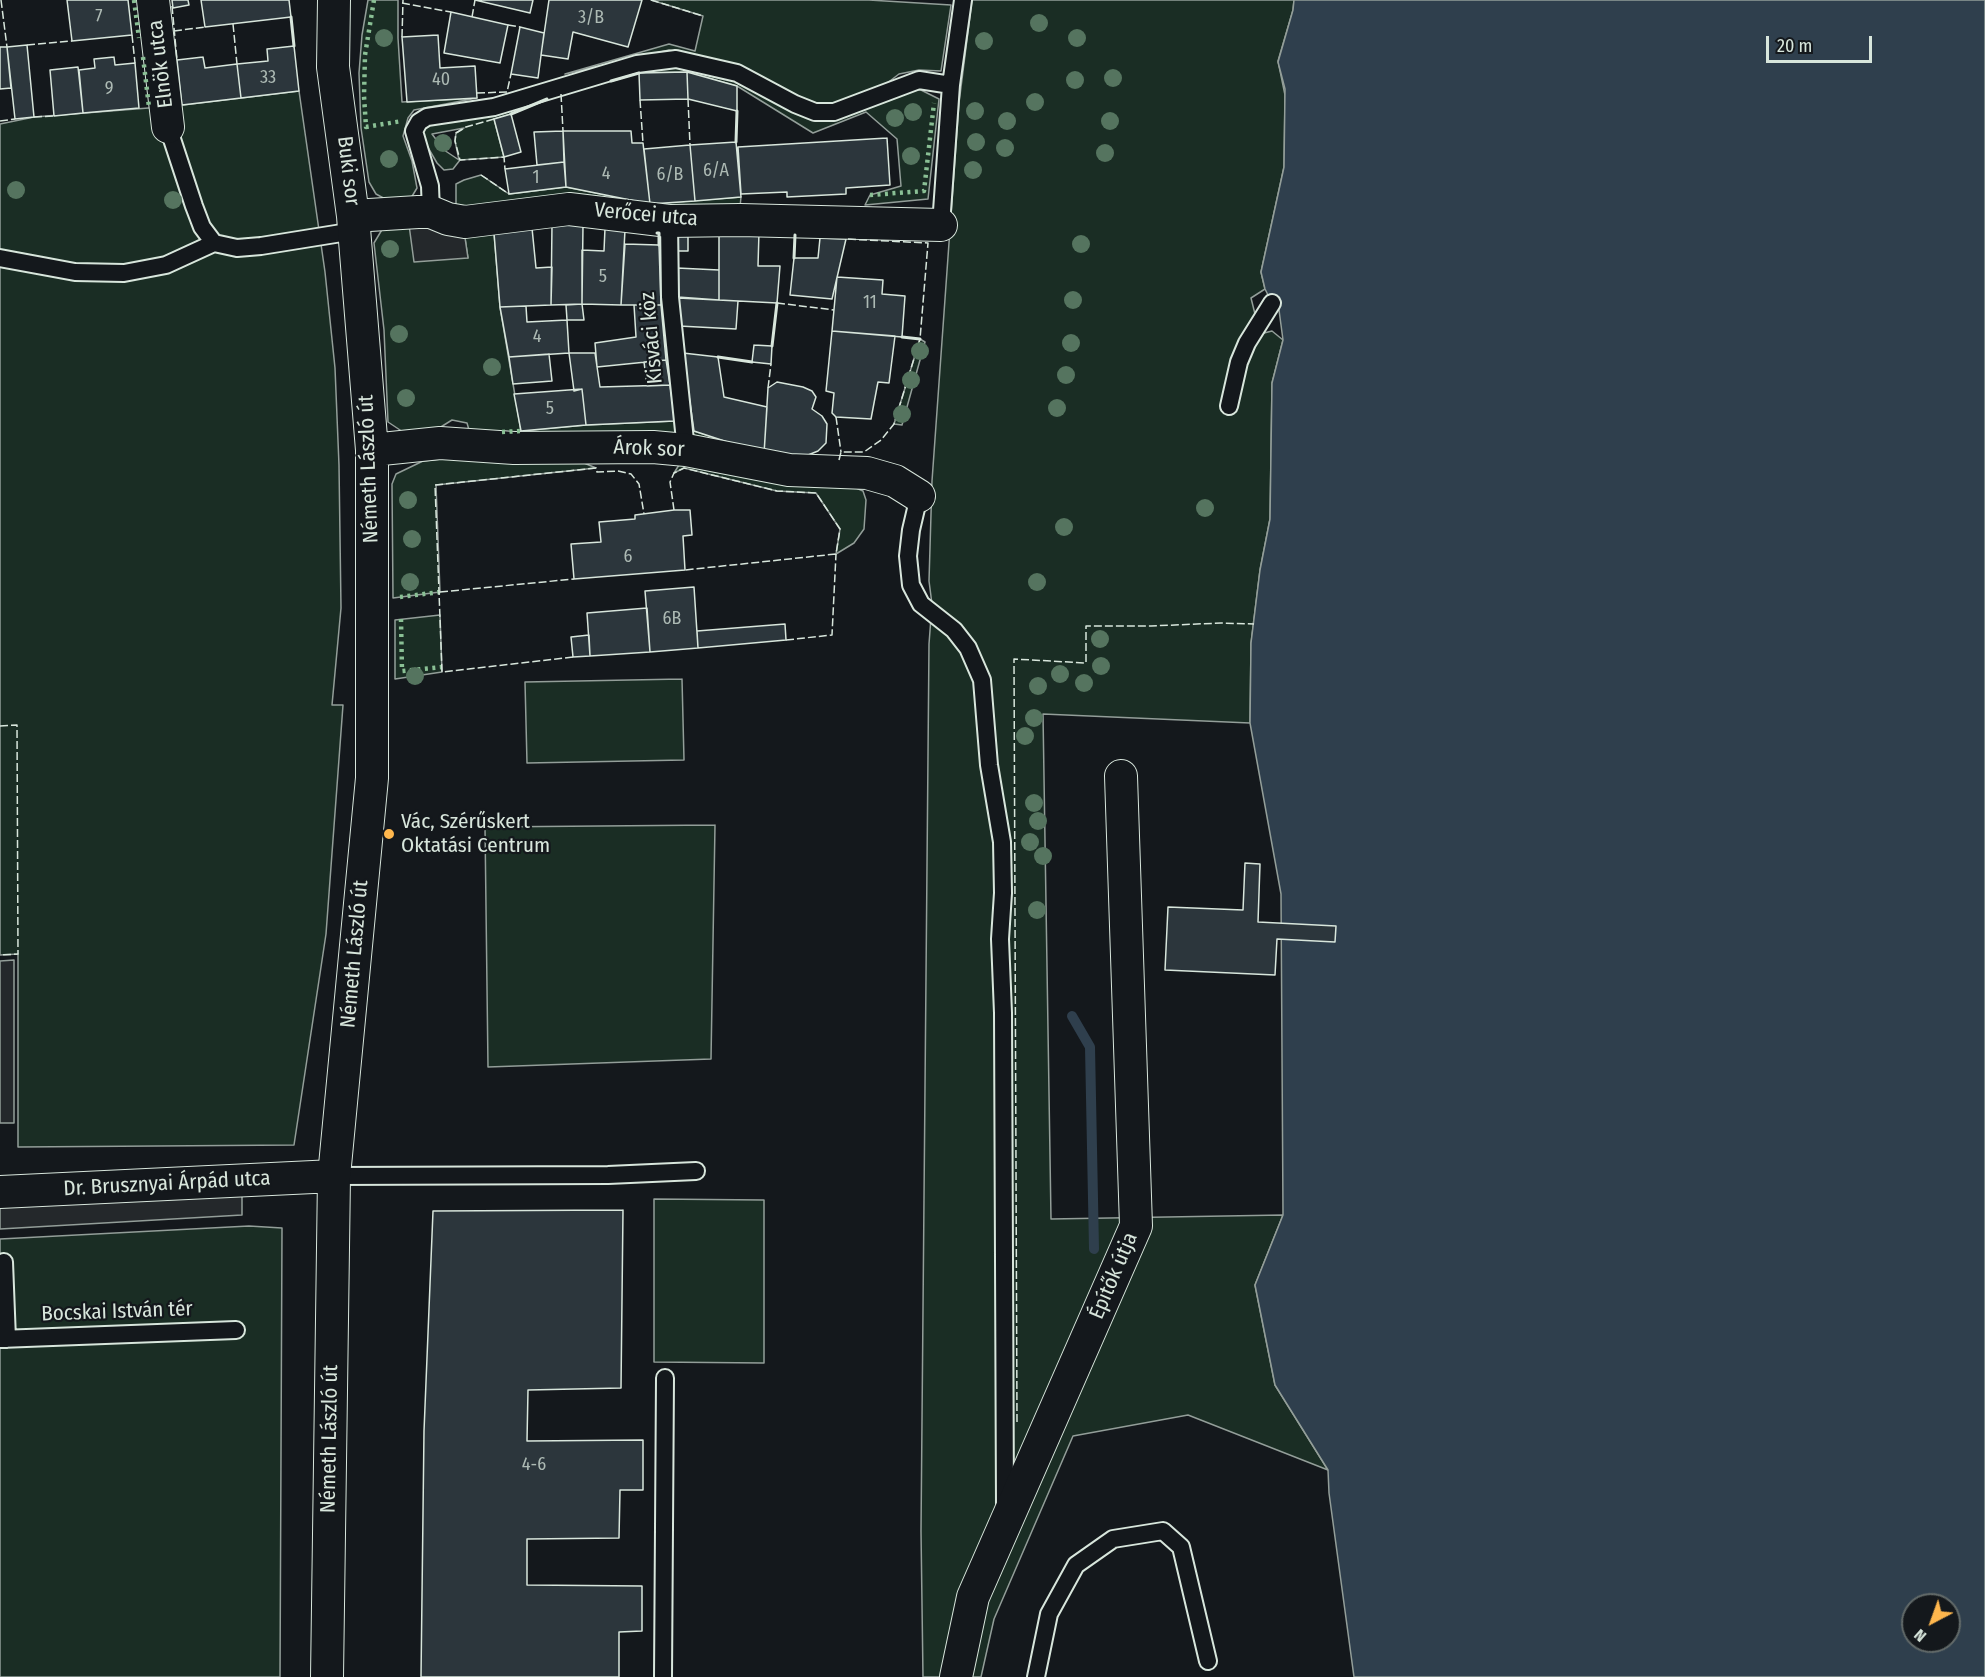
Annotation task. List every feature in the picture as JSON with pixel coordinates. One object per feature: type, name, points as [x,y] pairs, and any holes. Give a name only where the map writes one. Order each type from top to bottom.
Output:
[{"type":"street","name":"Elnök utca","points":[[153,0],[168,127]]},
{"type":"street","name":"Buki sor","points":[[334,0],[333,68],[354,223]]},
{"type":"street","name":"Buki sor","points":[[340,112],[346,49],[356,0]]},
{"type":"street","name":"Verőcei utca","points":[[354,223],[430,212],[447,219],[465,222],[569,208],[669,221],[740,220],[941,225]]},
{"type":"street","name":"Németh László út","points":[[327,1677],[334,1176],[372,778],[372,450],[354,223]]},
{"type":"street","name":"Árok sor","points":[[372,450],[440,443],[514,448],[653,447],[686,450],[789,470],[867,473],[895,481],[919,496]]},
{"type":"street","name":"Építők útja","points":[[956,1677],[973,1597],[1136,1226],[1121,776]]},
{"type":"street","name":"Dr. Brusznyai Árpád utca","points":[[0,1192],[334,1176]]},
{"type":"lane","points":[[941,225],[951,85],[963,0]]},
{"type":"lane","points":[[430,212],[430,186],[414,131],[420,122],[428,117],[494,107],[637,64],[676,59],[737,73],[815,112],[834,112],[919,80],[951,85]]},
{"type":"lane","points":[[168,127],[202,227],[214,243]]},
{"type":"lane","name":"Kisváci köz","points":[[669,221],[670,297],[686,450]]},
{"type":"lane","points":[[0,258],[75,272],[124,273],[166,265],[214,243],[237,248],[261,246],[354,223]]},
{"type":"lane","points":[[1229,406],[1242,352],[1272,303]]},
{"type":"lane","points":[[919,496],[908,556],[911,585],[921,604],[954,630],[968,648],[982,680],[989,765],[1002,842],[1004,893],[1000,939],[1003,1013],[1005,1525]]},
{"type":"lane","points":[[334,1176],[608,1175],[696,1171]]},
{"type":"lane","points":[[3,1339],[4,1262]]},
{"type":"lane","name":"Bocskai István tér","points":[[3,1339],[237,1330]]},
{"type":"lane","points":[[663,1677],[665,1378]]},
{"type":"lane","points":[[1036,1677],[1049,1614],[1076,1565],[1113,1539],[1163,1531],[1181,1547],[1208,1661]]},
{"type":"green space","points":[[368,0],[398,0],[402,102],[477,98],[414,110],[408,118],[403,136],[412,161],[417,188],[411,198],[387,200],[376,194],[369,182],[361,128],[359,73]]},
{"type":"green space","points":[[651,0],[869,0],[951,5],[941,71],[919,70],[899,74],[882,87],[836,105],[814,105],[737,67],[669,50],[565,74],[669,44],[695,51],[703,16]]},
{"type":"green space","points":[[972,0],[1294,0],[1278,61],[1285,95],[1284,167],[1261,272],[1265,289],[1251,298],[1260,334],[1272,331],[1283,340],[1272,383],[1270,519],[1260,570],[1251,643],[1250,723],[1043,714],[1051,1219],[1283,1215],[1255,1285],[1275,1385],[1328,1470],[1188,1415],[1073,1436],[994,1619],[981,1677],[923,1677],[921,1531],[929,644],[932,604],[929,581],[932,481],[959,103]]},
{"type":"green space","points":[[175,45],[183,105],[299,91],[325,272],[335,368],[339,465],[341,608],[332,705],[343,705],[326,934],[294,1145],[18,1147],[18,954],[0,955],[0,124],[34,117],[174,106],[170,49]]},
{"type":"green space","points":[[677,65],[740,80],[781,106],[809,118],[827,120],[892,99],[907,89],[921,90],[939,99],[928,199],[865,205],[870,195],[901,186],[897,139],[866,112],[813,133],[737,86],[687,72],[639,73]]},
{"type":"green space","points":[[561,94],[494,119],[504,157],[460,160],[453,169],[444,170],[437,163],[423,139],[423,129],[430,123]],"holes":[[[464,128],[456,133],[455,141],[459,160],[444,150],[432,134]]]},
{"type":"green space","points":[[481,175],[509,194],[566,187],[650,204],[741,197],[740,207],[465,210],[456,204],[456,184]]},
{"type":"green space","points":[[400,221],[468,258],[464,231],[494,233],[500,307],[521,431],[674,421],[661,305],[678,297],[679,326],[694,431],[764,454],[471,437],[467,423],[452,420],[428,435],[409,436],[388,422],[384,330],[374,243],[383,228]]},
{"type":"green space","points":[[920,339],[925,342],[902,425],[894,424]]},
{"type":"green space","points":[[460,457],[577,460],[596,468],[436,485],[440,592],[393,598],[392,484],[396,474],[423,461]]},
{"type":"green space","points":[[679,465],[847,484],[863,491],[866,500],[864,529],[854,543],[836,554],[840,529],[816,493],[777,491],[684,468],[674,473]]},
{"type":"green space","points":[[440,615],[442,672],[395,679],[395,620]]},
{"type":"green space","points":[[682,679],[684,760],[527,763],[525,682]]},
{"type":"green space","points":[[715,825],[711,1059],[488,1067],[485,827]]},
{"type":"green space","points":[[654,1199],[764,1200],[764,1363],[654,1362]]},
{"type":"green space","points":[[249,1226],[282,1228],[280,1677],[0,1677],[0,1239]]},
{"type":"shaded area","points":[[409,225],[464,231],[468,258],[414,262]]},
{"type":"shaded area","points":[[14,960],[14,1123],[0,1123],[0,961]]},
{"type":"shaded area","points":[[242,1180],[242,1215],[0,1229],[0,1192]]},
{"type":"water","points":[[1294,0],[1985,0],[1985,1677],[1354,1677],[1329,1493],[1328,1470],[1275,1385],[1255,1285],[1283,1215],[1281,894],[1250,723],[1251,643],[1260,570],[1270,519],[1272,383],[1283,340],[1279,310],[1272,303],[1265,289],[1261,272],[1284,167],[1285,89],[1278,62]]},
{"type":"building","points":[[67,0],[128,0],[132,35],[72,41]]},
{"type":"building","points":[[172,0],[188,0],[189,5],[173,8]]},
{"type":"building","points":[[201,0],[289,0],[291,17],[205,27]]},
{"type":"building","points":[[475,0],[533,0],[530,13]]},
{"type":"building","points":[[549,0],[642,0],[628,47],[573,32],[568,59],[541,55]]},
{"type":"building","points":[[451,12],[508,25],[500,63],[444,53]]},
{"type":"building","points":[[520,27],[544,33],[538,78],[511,74]]},
{"type":"building","points":[[438,35],[440,68],[475,66],[477,98],[407,102],[402,37]]},
{"type":"building","points":[[27,45],[34,117],[15,119],[7,47]]},
{"type":"building","points":[[294,46],[299,91],[241,98],[237,64],[268,61],[267,49]]},
{"type":"building","points":[[0,47],[7,47],[11,88],[0,89]]},
{"type":"building","points":[[114,57],[115,65],[135,63],[139,108],[83,113],[79,70],[95,68],[94,59]]},
{"type":"building","points":[[203,57],[205,68],[237,64],[241,98],[182,105],[177,60]]},
{"type":"building","points":[[78,67],[83,113],[54,116],[50,70]]},
{"type":"building","points":[[687,72],[737,86],[737,111],[688,99]]},
{"type":"building","points":[[687,72],[688,99],[640,100],[639,73]]},
{"type":"building","points":[[511,114],[521,152],[504,157],[494,119]]},
{"type":"building","points":[[563,131],[631,131],[632,143],[643,143],[650,204],[566,187]]},
{"type":"building","points":[[563,131],[564,162],[537,165],[534,132]]},
{"type":"building","points":[[887,138],[890,185],[846,188],[846,194],[787,197],[787,192],[741,194],[738,147]]},
{"type":"building","points":[[736,142],[741,197],[695,201],[690,145]]},
{"type":"building","points":[[690,145],[695,201],[650,204],[644,149]]},
{"type":"building","points":[[564,162],[566,187],[509,194],[505,169]]},
{"type":"building","points":[[552,224],[583,225],[582,304],[551,305]]},
{"type":"building","points":[[532,228],[536,268],[552,267],[551,305],[500,307],[494,233]]},
{"type":"building","points":[[605,228],[625,230],[621,305],[582,304],[582,250],[604,251]]},
{"type":"building","points":[[688,228],[688,251],[678,251],[677,229]]},
{"type":"building","points":[[719,229],[759,232],[758,266],[780,266],[777,303],[719,300]]},
{"type":"building","points":[[820,238],[846,239],[832,299],[790,295],[794,258],[818,258]]},
{"type":"building","points":[[625,244],[659,245],[661,305],[621,305]]},
{"type":"building","points":[[677,268],[719,270],[719,300],[678,297]]},
{"type":"building","points":[[837,277],[883,280],[882,294],[905,296],[902,337],[832,331]]},
{"type":"building","points":[[678,298],[738,301],[736,329],[679,326]]},
{"type":"building","points":[[582,304],[584,320],[567,320],[566,305]]},
{"type":"building","points":[[634,305],[661,305],[666,360],[597,367],[595,343],[636,337]]},
{"type":"building","points":[[526,306],[527,322],[567,320],[569,353],[509,357],[500,307]]},
{"type":"building","points":[[832,331],[895,336],[889,383],[878,382],[871,419],[836,417],[832,413],[834,393],[826,391]]},
{"type":"building","points":[[754,345],[772,346],[771,364],[752,362]]},
{"type":"building","points":[[569,353],[595,353],[600,387],[670,385],[675,421],[586,425],[582,389],[574,391]]},
{"type":"building","points":[[683,353],[718,357],[724,397],[767,407],[764,454],[694,431]]},
{"type":"building","points":[[549,354],[552,381],[513,384],[509,357]]},
{"type":"building","points":[[666,360],[670,385],[647,386],[644,362]]},
{"type":"building","points":[[777,382],[803,387],[812,391],[816,397],[812,409],[822,416],[827,424],[826,443],[818,451],[808,455],[764,454],[768,388]]},
{"type":"building","points":[[582,389],[586,425],[521,431],[514,394]]},
{"type":"building","points":[[690,510],[692,535],[683,536],[685,570],[574,579],[571,544],[601,542],[599,522],[635,519],[635,515]]},
{"type":"building","points":[[694,587],[698,648],[650,652],[645,591]]},
{"type":"building","points":[[647,608],[650,652],[590,656],[587,613]]},
{"type":"building","points":[[785,624],[786,640],[698,648],[697,631]]},
{"type":"building","points":[[589,635],[590,656],[573,657],[571,637]]},
{"type":"building","points":[[1245,863],[1260,864],[1258,922],[1336,926],[1335,942],[1277,939],[1275,975],[1165,970],[1168,907],[1243,910]]},
{"type":"building","points":[[623,1210],[621,1388],[528,1390],[527,1441],[643,1440],[643,1490],[620,1490],[619,1538],[527,1539],[527,1585],[642,1586],[642,1631],[619,1632],[619,1677],[421,1677],[424,1431],[433,1211]]},
{"type":"waterway","points":[[1072,1016],[1090,1047],[1094,1249]]},
{"type":"hedge","points":[[134,0],[139,38]]},
{"type":"hedge","points":[[374,0],[365,55],[366,127],[402,121]]},
{"type":"hedge","points":[[143,57],[149,107]]},
{"type":"hedge","points":[[870,195],[924,191],[934,103]]},
{"type":"hedge","points":[[502,432],[521,431]]},
{"type":"hedge","points":[[400,597],[440,592]]},
{"type":"hedge","points":[[401,619],[402,671],[442,667]]},
{"type":"fence","points":[[1,0],[7,47]]},
{"type":"fence","points":[[402,37],[403,0]]},
{"type":"fence","points":[[472,17],[475,0]]},
{"type":"fence","points":[[651,0],[703,16]]},
{"type":"fence","points":[[402,3],[451,12]]},
{"type":"fence","points":[[172,6],[177,60]]},
{"type":"fence","points":[[233,24],[237,64]]},
{"type":"fence","points":[[508,25],[520,27]]},
{"type":"fence","points":[[174,31],[205,27]]},
{"type":"fence","points":[[132,35],[135,63]]},
{"type":"fence","points":[[27,45],[72,41]]},
{"type":"fence","points":[[477,93],[507,92],[511,74]]},
{"type":"fence","points":[[561,94],[563,131]]},
{"type":"fence","points":[[688,99],[690,145]]},
{"type":"fence","points":[[640,100],[643,143]]},
{"type":"fence","points":[[34,117],[54,116]]},
{"type":"fence","points":[[0,121],[15,119]]},
{"type":"fence","points":[[494,119],[466,127],[456,133],[455,141],[460,160],[504,157],[505,169]]},
{"type":"fence","points":[[481,175],[509,194]]},
{"type":"fence","points":[[839,460],[841,452],[864,452],[881,440],[894,424],[920,339],[928,243],[846,239]]},
{"type":"fence","points":[[777,303],[834,310]]},
{"type":"fence","points":[[768,388],[771,364]]},
{"type":"fence","points":[[836,417],[841,452]]},
{"type":"fence","points":[[573,657],[442,672],[435,485],[596,468],[597,472],[618,471],[631,474],[639,484],[644,514]]},
{"type":"fence","points":[[674,510],[670,482],[674,473],[684,468],[777,491],[816,493],[840,529],[836,554],[685,570]]},
{"type":"fence","points":[[786,640],[832,635],[836,554]]},
{"type":"fence","points":[[440,592],[574,579]]},
{"type":"fence","points":[[1017,1422],[1014,659],[1086,663],[1086,626],[1254,624]]},
{"type":"fence","points":[[0,726],[17,725],[18,954],[0,955]]},
{"type":"wall","points":[[291,17],[294,46]]},
{"type":"wall","points":[[611,81],[639,73]]},
{"type":"wall","points":[[511,114],[547,99]]},
{"type":"wall","points":[[736,142],[737,111]]},
{"type":"wall","points":[[657,233],[659,233],[659,245]]},
{"type":"wall","points":[[794,258],[795,235]]},
{"type":"wall","points":[[772,346],[777,303]]},
{"type":"wall","points":[[902,337],[920,339]]},
{"type":"wall","points":[[718,357],[752,362]]},
{"type":"place","name":"Vác, Szérűskert Oktatási Centrum","points":[[389,834]]}]
